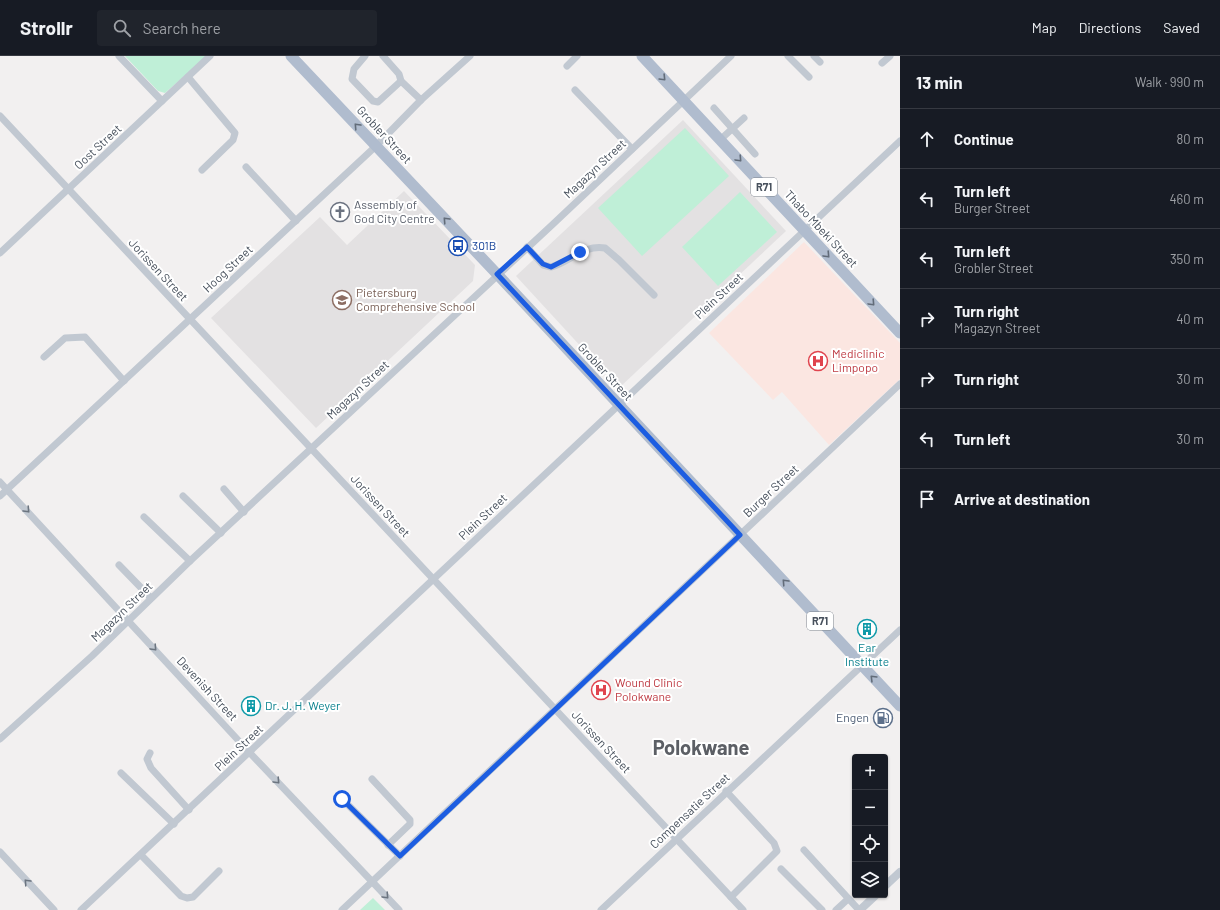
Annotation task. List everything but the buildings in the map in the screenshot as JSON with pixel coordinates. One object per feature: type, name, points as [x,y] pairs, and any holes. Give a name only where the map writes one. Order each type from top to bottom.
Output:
[{"type":"main road","name":"Grobler Street","points":[[291,56],[497,274],[900,706]]},
{"type":"main road","name":"Thabo Mbeki Street","points":[[642,56],[900,332]]},
{"type":"street","points":[[119,56],[162,101]]},
{"type":"street","name":"Oost Street","points":[[0,253],[210,56]]},
{"type":"street","points":[[365,56],[352,72],[352,79],[373,101],[378,102],[401,81]]},
{"type":"street","points":[[382,56],[399,74],[401,81],[421,100]]},
{"type":"street","name":"Hoog Street","points":[[0,496],[296,221],[376,146],[421,100],[470,56]]},
{"type":"street","points":[[567,66],[577,56]]},
{"type":"street","name":"Magazyn Street","points":[[0,739],[92,656],[127,620],[731,56]]},
{"type":"street","points":[[788,56],[809,77]]},
{"type":"street","points":[[814,56],[820,62]]},
{"type":"street","points":[[882,63],[890,56]]},
{"type":"street","points":[[188,77],[234,133],[233,140],[202,170]]},
{"type":"street","points":[[575,90],[632,149]]},
{"type":"street","points":[[714,108],[755,154]]},
{"type":"street","name":"Jorissen Street","points":[[0,116],[189,320],[743,910]]},
{"type":"street","points":[[721,139],[744,118]]},
{"type":"street","name":"Plein Street","points":[[81,910],[250,753],[900,141]]},
{"type":"street","points":[[246,167],[296,221]]},
{"type":"street","points":[[527,247],[543,264],[551,267],[580,252],[606,248],[654,296]]},
{"type":"street","points":[[44,357],[65,338],[85,337],[124,381]]},
{"type":"street","name":"Burger Street","points":[[342,910],[556,710],[900,384]]},
{"type":"street","name":"Devenish Street","points":[[0,482],[250,753],[399,910]]},
{"type":"street","points":[[224,489],[244,512]]},
{"type":"street","points":[[183,496],[220,533]]},
{"type":"street","points":[[144,517],[190,561]]},
{"type":"street","points":[[119,565],[151,598]]},
{"type":"street","name":"Compensatie Street","points":[[601,910],[900,630]]},
{"type":"street","points":[[150,753],[147,759],[151,768],[189,810]]},
{"type":"street","points":[[120,773],[174,824]]},
{"type":"street","points":[[372,779],[410,820],[410,824],[388,844]]},
{"type":"street","points":[[726,792],[774,843],[777,851],[731,897]]},
{"type":"street","points":[[342,799],[400,856]]},
{"type":"street","points":[[804,850],[859,910],[873,898]]},
{"type":"street","points":[[0,852],[54,910]]},
{"type":"street","points":[[140,855],[181,896],[187,898],[193,897],[219,870]]},
{"type":"street","points":[[781,869],[822,910]]},
{"type":"street","points":[[888,883],[900,872]]},
{"type":"street","points":[[836,910],[848,899]]},
{"type":"shaded area","points":[[683,120],[786,231],[619,388],[516,276]]},
{"type":"shaded area","name":"Pietersburg Comprehensive School","points":[[404,191],[475,265],[473,281],[316,428],[211,318],[320,217],[347,245]]},
{"type":"shaded area","name":"Mediclinic Limpopo","points":[[804,242],[900,343],[900,379],[829,445],[782,392],[773,400],[709,333]]},
{"type":"green space","points":[[125,56],[207,56],[165,93],[158,91]]},
{"type":"green space","points":[[685,128],[729,176],[642,256],[598,208]]},
{"type":"green space","points":[[740,192],[777,232],[718,286],[682,247]]},
{"type":"green space","points":[[373,898],[385,910],[360,910]]},
{"type":"place","name":"Assembly of God City Centre","points":[[340,212]]},
{"type":"place","name":"301B","points":[[458,246]]},
{"type":"place","name":"Pietersburg Comprehensive School","points":[[342,300]]},
{"type":"place","name":"Mediclinic Limpopo","points":[[818,361]]},
{"type":"place","name":"Ear Institute","points":[[867,629]]},
{"type":"place","name":"Wound Clinic Polokwane","points":[[601,690]]},
{"type":"place","name":"Dr. J. H. Weyer","points":[[251,706]]},
{"type":"place","name":"Engen","points":[[883,718]]},
{"type":"district","name":"Polokwane","points":[[701,748]]},
{"type":"route","points":[[342,799],[400,856],[740,535],[497,274],[527,247],[537,259],[547,267],[556,266],[580,252]]}]
